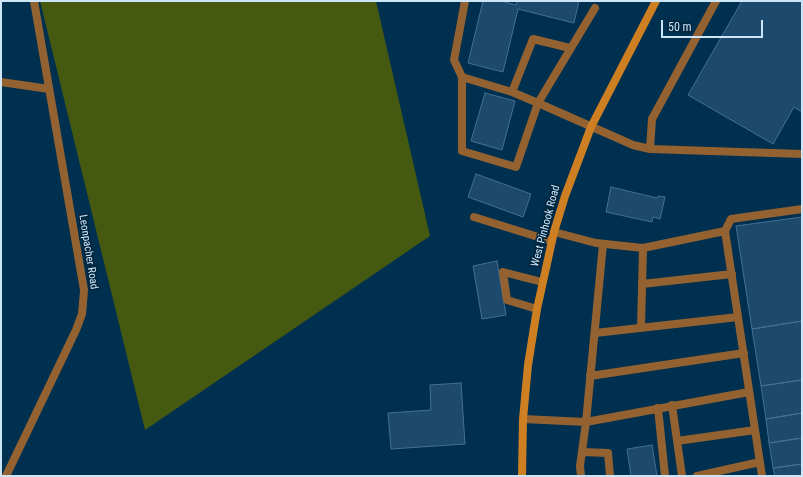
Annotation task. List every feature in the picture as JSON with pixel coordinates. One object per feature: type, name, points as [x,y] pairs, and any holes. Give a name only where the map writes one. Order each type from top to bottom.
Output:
[{"type":"main road","name":"West Pinhook Road","points":[[522,476],[523,419],[528,365],[542,282],[564,196],[590,127],[656,1]]},
{"type":"street","name":"Leonpacher Road","points":[[6,476],[76,330],[82,314],[84,303],[84,290],[34,1]]},
{"type":"street","points":[[465,1],[454,60],[462,77],[462,150],[516,167],[538,103],[595,8]]},
{"type":"street","points":[[650,149],[652,119],[716,1]]},
{"type":"street","points":[[512,92],[533,39],[570,48]]},
{"type":"street","points":[[462,77],[512,92],[633,146],[650,149],[802,154]]},
{"type":"street","points":[[1,82],[49,89]]},
{"type":"street","points":[[762,476],[725,231],[731,219],[802,209]]},
{"type":"street","points":[[474,217],[552,241]]},
{"type":"street","points":[[554,232],[603,244],[643,248],[725,231]]},
{"type":"street","points":[[581,476],[582,452],[603,244]]},
{"type":"street","points":[[641,328],[643,248]]},
{"type":"street","points":[[537,309],[507,300],[503,272],[542,282]]},
{"type":"street","points":[[642,284],[732,274]]},
{"type":"street","points":[[594,333],[738,317]]},
{"type":"street","points":[[590,376],[744,353]]},
{"type":"street","points":[[523,419],[586,422],[749,392]]},
{"type":"street","points":[[672,405],[682,476]]},
{"type":"street","points":[[658,408],[665,476]]},
{"type":"street","points":[[677,441],[755,430]]},
{"type":"street","points":[[582,452],[608,453],[610,476]]},
{"type":"street","points":[[697,476],[760,462]]},
{"type":"green space","points":[[40,1],[376,1],[430,236],[145,430]]},
{"type":"building","points":[[483,1],[501,1],[516,5],[517,1],[579,1],[574,23],[518,9],[503,72],[468,63]]},
{"type":"building","points":[[742,1],[802,1],[802,112],[794,107],[773,144],[688,95]]},
{"type":"building","points":[[485,93],[515,101],[502,150],[471,141]]},
{"type":"building","points":[[476,174],[531,194],[523,217],[468,197]]},
{"type":"building","points":[[611,187],[657,198],[658,196],[665,197],[660,219],[653,217],[652,222],[606,212]]},
{"type":"building","points":[[802,217],[802,321],[752,329],[736,226]]},
{"type":"building","points":[[497,261],[506,315],[482,319],[473,266]]},
{"type":"building","points":[[802,321],[802,380],[761,386],[752,329]]},
{"type":"building","points":[[802,380],[802,413],[766,419],[761,386]]},
{"type":"building","points":[[461,383],[465,444],[391,449],[388,413],[431,410],[430,385]]},
{"type":"building","points":[[802,413],[802,438],[769,443],[766,419]]},
{"type":"building","points":[[802,438],[802,464],[773,468],[769,443]]},
{"type":"building","points":[[652,445],[657,476],[631,476],[627,449]]},
{"type":"building","points":[[802,464],[802,476],[775,476],[773,468]]}]
